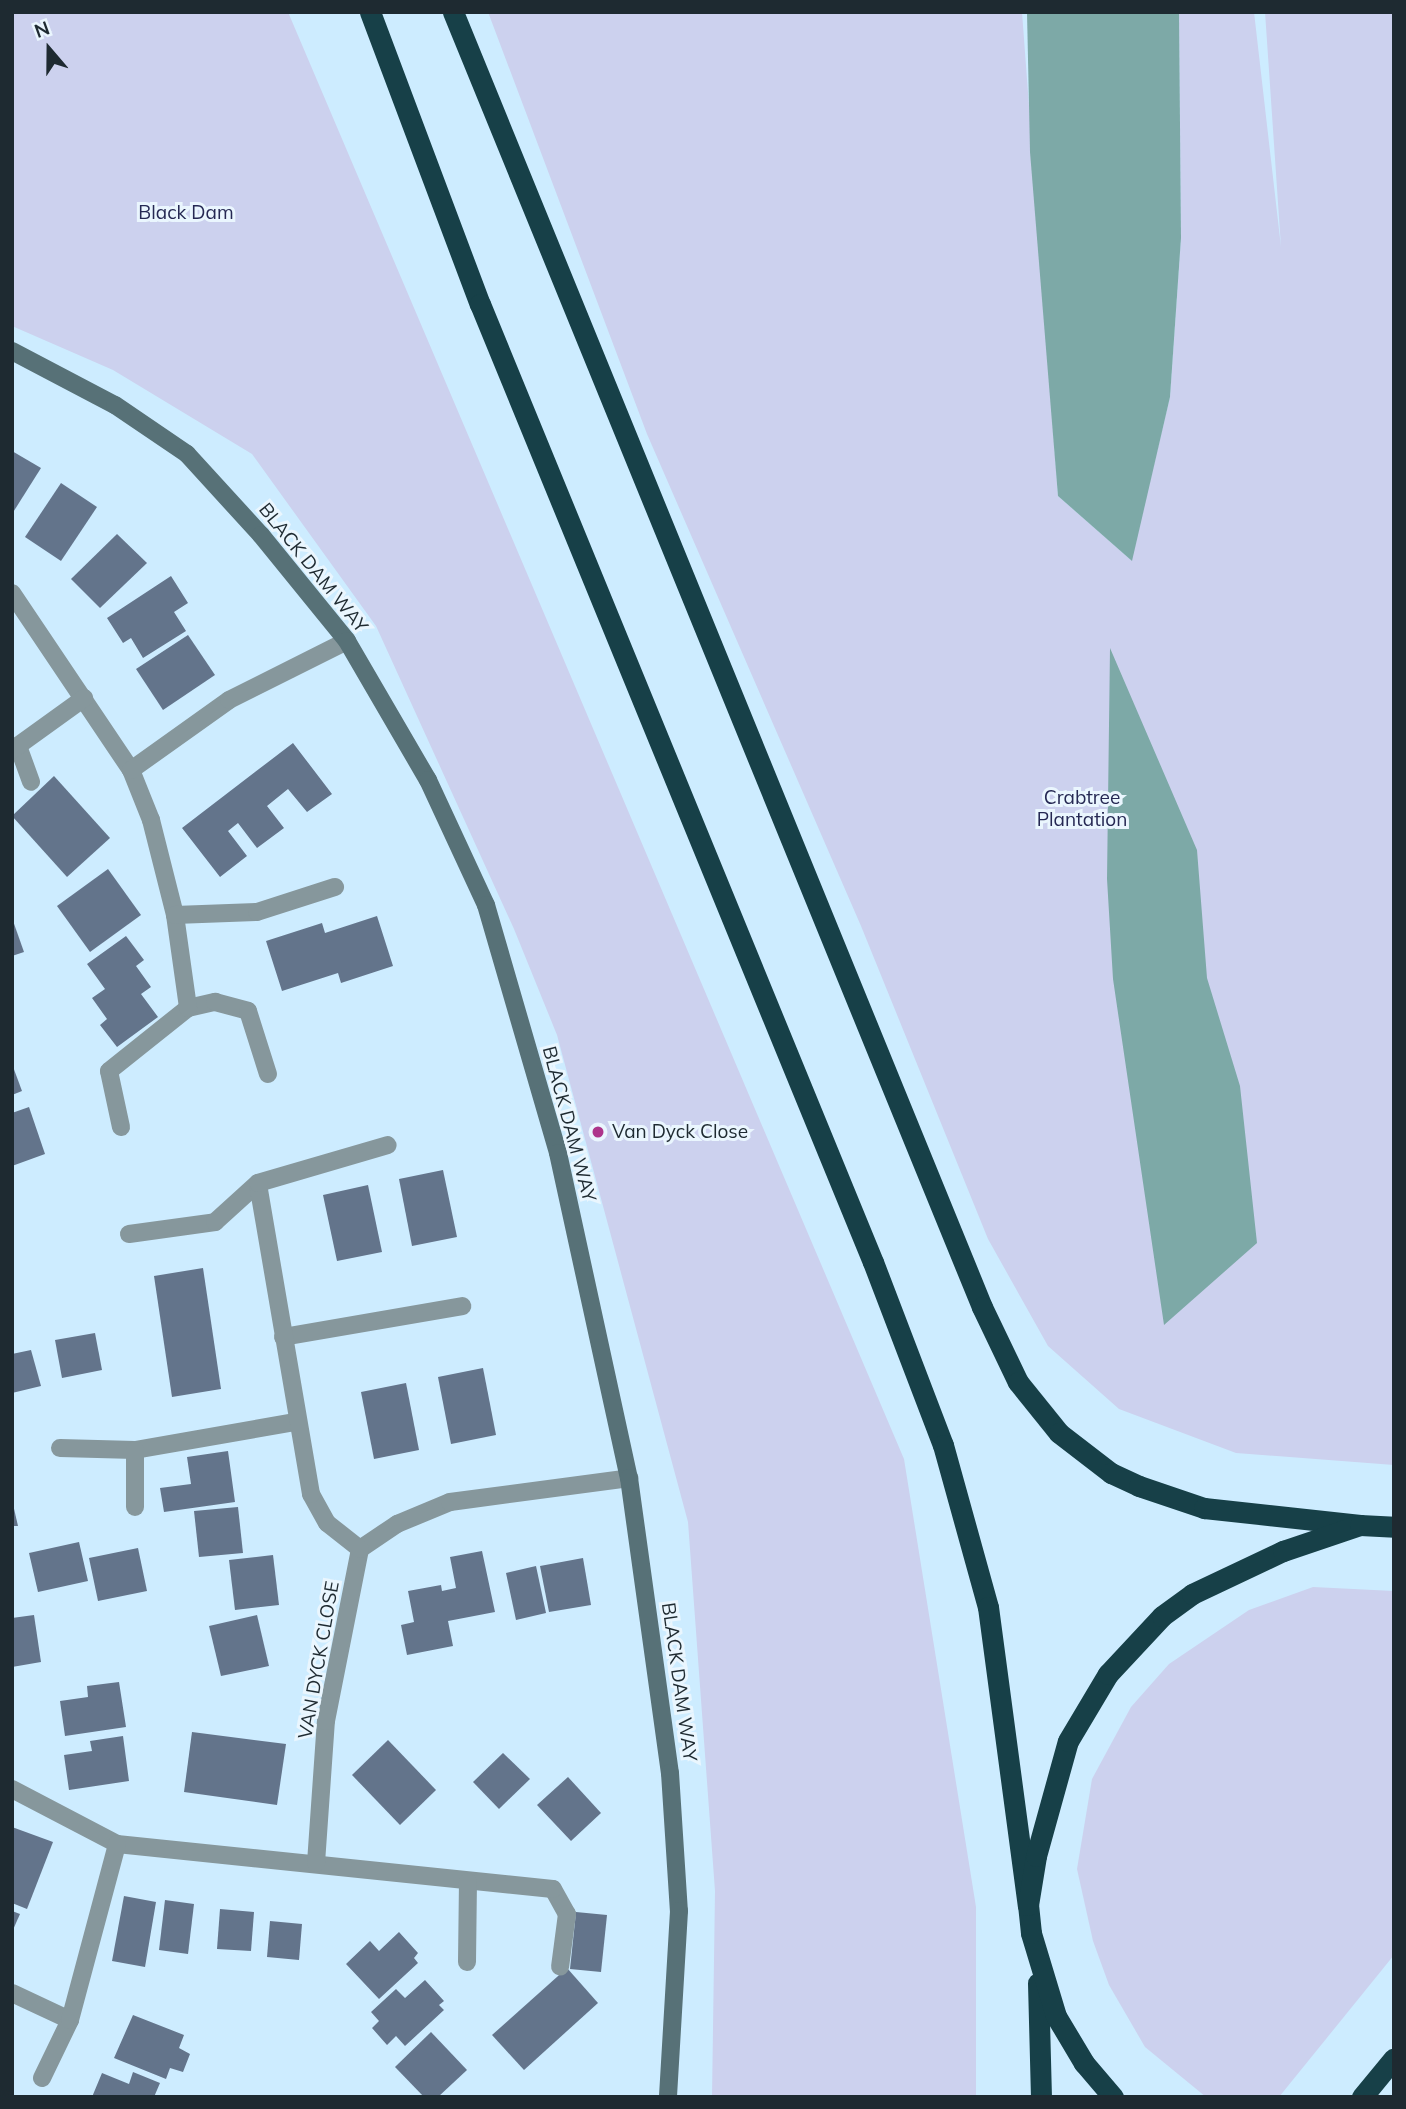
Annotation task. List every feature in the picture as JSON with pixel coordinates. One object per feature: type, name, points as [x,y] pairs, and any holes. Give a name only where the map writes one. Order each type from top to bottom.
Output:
[{"type":"highway","points":[[370,12],[480,304],[939,1432],[965,1511],[988,1607],[1038,1963],[1041,2097]]},
{"type":"highway","points":[[453,12],[982,1307],[1018,1382],[1059,1433],[1111,1473],[1139,1486],[1204,1508],[1394,1527]]},
{"type":"highway","points":[[1028,1905],[1046,1807],[1068,1741],[1108,1674],[1132,1646],[1162,1616],[1222,1577],[1283,1551],[1360,1525]]},
{"type":"highway","points":[[1038,1963],[1069,2039],[1113,2097]]},
{"type":"highway","points":[[1362,2097],[1394,2058]]},
{"type":"street","name":"BLACK DAM WAY","points":[[12,351],[114,405],[187,454],[261,534],[347,640],[428,780],[486,905],[558,1153],[629,1478],[671,1787],[679,1911],[668,2097]]},
{"type":"street","points":[[12,593],[131,770],[151,820],[175,915],[188,1007]]},
{"type":"street","points":[[131,770],[229,700],[347,640]]},
{"type":"street","points":[[31,782],[15,748],[83,698]]},
{"type":"street","points":[[175,915],[257,912],[335,887]]},
{"type":"street","points":[[121,1127],[109,1071],[188,1007],[215,1002],[248,1012],[268,1074]]},
{"type":"street","points":[[128,1234],[215,1222],[258,1183],[388,1145]]},
{"type":"street","points":[[258,1183],[296,1422],[312,1494],[327,1523],[360,1549],[397,1524],[450,1502],[629,1478]]},
{"type":"street","points":[[283,1337],[462,1306]]},
{"type":"street","points":[[60,1448],[135,1450],[296,1422]]},
{"type":"street","points":[[135,1450],[135,1507]]},
{"type":"street","name":"VAN DYCK CLOSE","points":[[316,1863],[326,1721],[360,1549]]},
{"type":"street","points":[[12,1789],[117,1844],[553,1889],[566,1914],[560,1967]]},
{"type":"street","points":[[42,2078],[70,2020],[117,1844]]},
{"type":"street","points":[[467,1962],[468,1882]]},
{"type":"street","points":[[12,1993],[70,2020]]},
{"type":"green space","name":"Black Dam","points":[[12,12],[288,12],[904,1459],[976,1907],[976,2097],[712,2097],[715,1891],[688,1522],[557,1035],[514,929],[376,626],[252,454],[113,370],[12,326]]},
{"type":"green space","name":"Crabtree Plantation","points":[[488,12],[1022,12],[1058,496],[1131,560],[1170,397],[1181,238],[1179,12],[1254,12],[1281,247],[1265,12],[1394,12],[1394,1465],[1236,1453],[1119,1409],[1048,1346],[988,1239],[861,926],[647,434]]},
{"type":"green space","points":[[1313,1587],[1394,1591],[1394,1955],[1279,2097],[1206,2097],[1145,2047],[1109,1985],[1093,1941],[1077,1869],[1092,1779],[1131,1707],[1169,1664],[1249,1610]]},
{"type":"shaded area","points":[[1027,12],[1179,12],[1181,238],[1170,397],[1132,561],[1058,496],[1030,152]]},
{"type":"shaded area","points":[[1110,648],[1197,850],[1207,978],[1240,1086],[1257,1243],[1164,1325],[1113,979],[1107,879]]},
{"type":"building","points":[[12,451],[41,468],[12,514]]},
{"type":"building","points":[[61,483],[97,507],[61,561],[25,537]]},
{"type":"building","points":[[117,534],[147,563],[100,608],[71,579]]},
{"type":"building","points":[[171,576],[188,603],[174,612],[186,631],[143,658],[131,638],[123,643],[107,618]]},
{"type":"building","points":[[188,635],[215,675],[163,710],[136,669]]},
{"type":"building","points":[[293,743],[332,794],[307,812],[288,789],[267,806],[284,828],[257,848],[238,823],[228,831],[247,856],[220,877],[182,828]]},
{"type":"building","points":[[54,776],[110,838],[67,877],[12,816]]},
{"type":"building","points":[[108,869],[141,915],[90,952],[57,906]]},
{"type":"building","points":[[377,916],[393,966],[341,983],[338,973],[282,991],[266,941],[322,923],[325,933]]},
{"type":"building","points":[[12,918],[24,952],[12,956]]},
{"type":"building","points":[[126,936],[144,960],[136,966],[151,987],[141,994],[158,1017],[117,1047],[100,1025],[107,1019],[92,998],[105,989],[87,964]]},
{"type":"building","points":[[12,1064],[22,1091],[12,1095]]},
{"type":"building","points":[[29,1107],[45,1154],[12,1166],[12,1113]]},
{"type":"building","points":[[443,1170],[457,1237],[412,1246],[399,1179]]},
{"type":"building","points":[[368,1185],[382,1252],[337,1261],[323,1195]]},
{"type":"building","points":[[203,1268],[221,1389],[172,1397],[154,1276]]},
{"type":"building","points":[[95,1333],[102,1370],[62,1378],[55,1340]]},
{"type":"building","points":[[31,1350],[41,1386],[12,1393],[12,1354]]},
{"type":"building","points":[[483,1368],[496,1435],[451,1444],[438,1377]]},
{"type":"building","points":[[406,1383],[419,1450],[374,1459],[361,1392]]},
{"type":"building","points":[[228,1451],[235,1502],[164,1512],[160,1488],[191,1484],[187,1457]]},
{"type":"building","points":[[12,1500],[18,1526],[12,1526]]},
{"type":"building","points":[[238,1507],[243,1553],[199,1557],[194,1511]]},
{"type":"building","points":[[79,1542],[88,1581],[38,1592],[29,1553]]},
{"type":"building","points":[[138,1548],[147,1591],[98,1601],[89,1558]]},
{"type":"building","points":[[482,1551],[495,1612],[448,1621],[453,1646],[407,1655],[401,1625],[414,1622],[408,1591],[441,1585],[442,1591],[456,1588],[450,1557]]},
{"type":"building","points":[[273,1555],[279,1605],[235,1610],[229,1560]]},
{"type":"building","points":[[583,1558],[591,1605],[549,1612],[540,1566]]},
{"type":"building","points":[[536,1566],[546,1613],[516,1620],[506,1573]]},
{"type":"building","points":[[34,1615],[41,1662],[12,1667],[12,1618]]},
{"type":"building","points":[[257,1615],[269,1666],[221,1676],[209,1626]]},
{"type":"building","points":[[119,1682],[126,1727],[65,1736],[60,1701],[88,1697],[87,1686]]},
{"type":"building","points":[[192,1732],[286,1744],[277,1805],[184,1792]]},
{"type":"building","points":[[123,1736],[129,1781],[69,1790],[64,1755],[92,1751],[90,1741]]},
{"type":"building","points":[[388,1740],[436,1790],[400,1825],[352,1775]]},
{"type":"building","points":[[503,1753],[530,1779],[499,1809],[473,1782]]},
{"type":"building","points":[[568,1777],[601,1813],[571,1841],[537,1805]]},
{"type":"building","points":[[12,1827],[53,1842],[27,1909],[12,1903]]},
{"type":"building","points":[[124,1896],[156,1902],[145,1967],[112,1961]]},
{"type":"building","points":[[165,1900],[194,1904],[188,1954],[159,1950]]},
{"type":"building","points":[[220,1909],[254,1912],[251,1951],[217,1949]]},
{"type":"building","points":[[12,1911],[20,1914],[12,1932]]},
{"type":"building","points":[[576,1912],[607,1915],[601,1972],[570,1969]]},
{"type":"building","points":[[270,1921],[302,1924],[299,1960],[267,1957]]},
{"type":"building","points":[[399,1932],[418,1953],[414,1958],[418,1963],[379,1999],[346,1964],[370,1941],[379,1951]]},
{"type":"building","points":[[567,1968],[598,2003],[524,2070],[492,2035]]},
{"type":"building","points":[[425,1980],[444,2001],[439,2005],[444,2010],[405,2046],[396,2036],[387,2045],[372,2028],[379,2021],[371,2012],[396,1989],[405,1998]]},
{"type":"building","points":[[133,2015],[184,2035],[179,2048],[190,2054],[183,2072],[170,2068],[166,2079],[114,2058]]},
{"type":"building","points":[[431,2032],[467,2070],[438,2097],[424,2097],[395,2067]]},
{"type":"building","points":[[133,2072],[160,2083],[154,2097],[92,2097],[102,2073],[129,2084]]},
{"type":"place","name":"Van Dyck Close","points":[[598,1132]]}]
